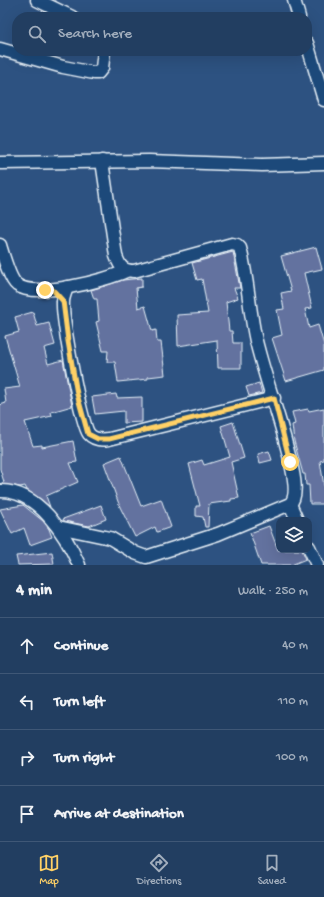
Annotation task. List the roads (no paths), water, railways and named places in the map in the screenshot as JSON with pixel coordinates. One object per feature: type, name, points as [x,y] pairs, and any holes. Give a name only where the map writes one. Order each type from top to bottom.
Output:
[{"type":"street","points":[[37,0],[62,6]]},
{"type":"street","points":[[294,0],[298,12]]},
{"type":"street","points":[[0,49],[12,52]]},
{"type":"street","points":[[24,56],[63,67],[94,73],[98,72],[102,68],[103,56]]},
{"type":"street","points":[[311,56],[324,100]]},
{"type":"street","points":[[102,161],[116,256],[121,268],[126,271]]},
{"type":"street","points":[[0,163],[148,161],[262,165],[324,164]]},
{"type":"street","points":[[0,245],[17,285],[31,289],[68,287],[111,278],[126,271],[155,267],[232,244],[239,246],[242,254],[256,341],[274,398],[295,486],[294,500],[290,504],[218,534],[146,557],[135,553],[110,538],[58,527]]},
{"type":"street","points":[[68,287],[63,301],[77,394],[88,434],[94,438],[109,439],[274,398]]},
{"type":"street","points":[[52,289],[63,301]]},
{"type":"street","points":[[0,491],[16,494],[40,507],[58,527],[79,565]]},
{"type":"street","points":[[290,504],[296,517]]},
{"type":"street","points":[[70,547],[77,531]]},
{"type":"street","points":[[312,553],[317,565]]}]
